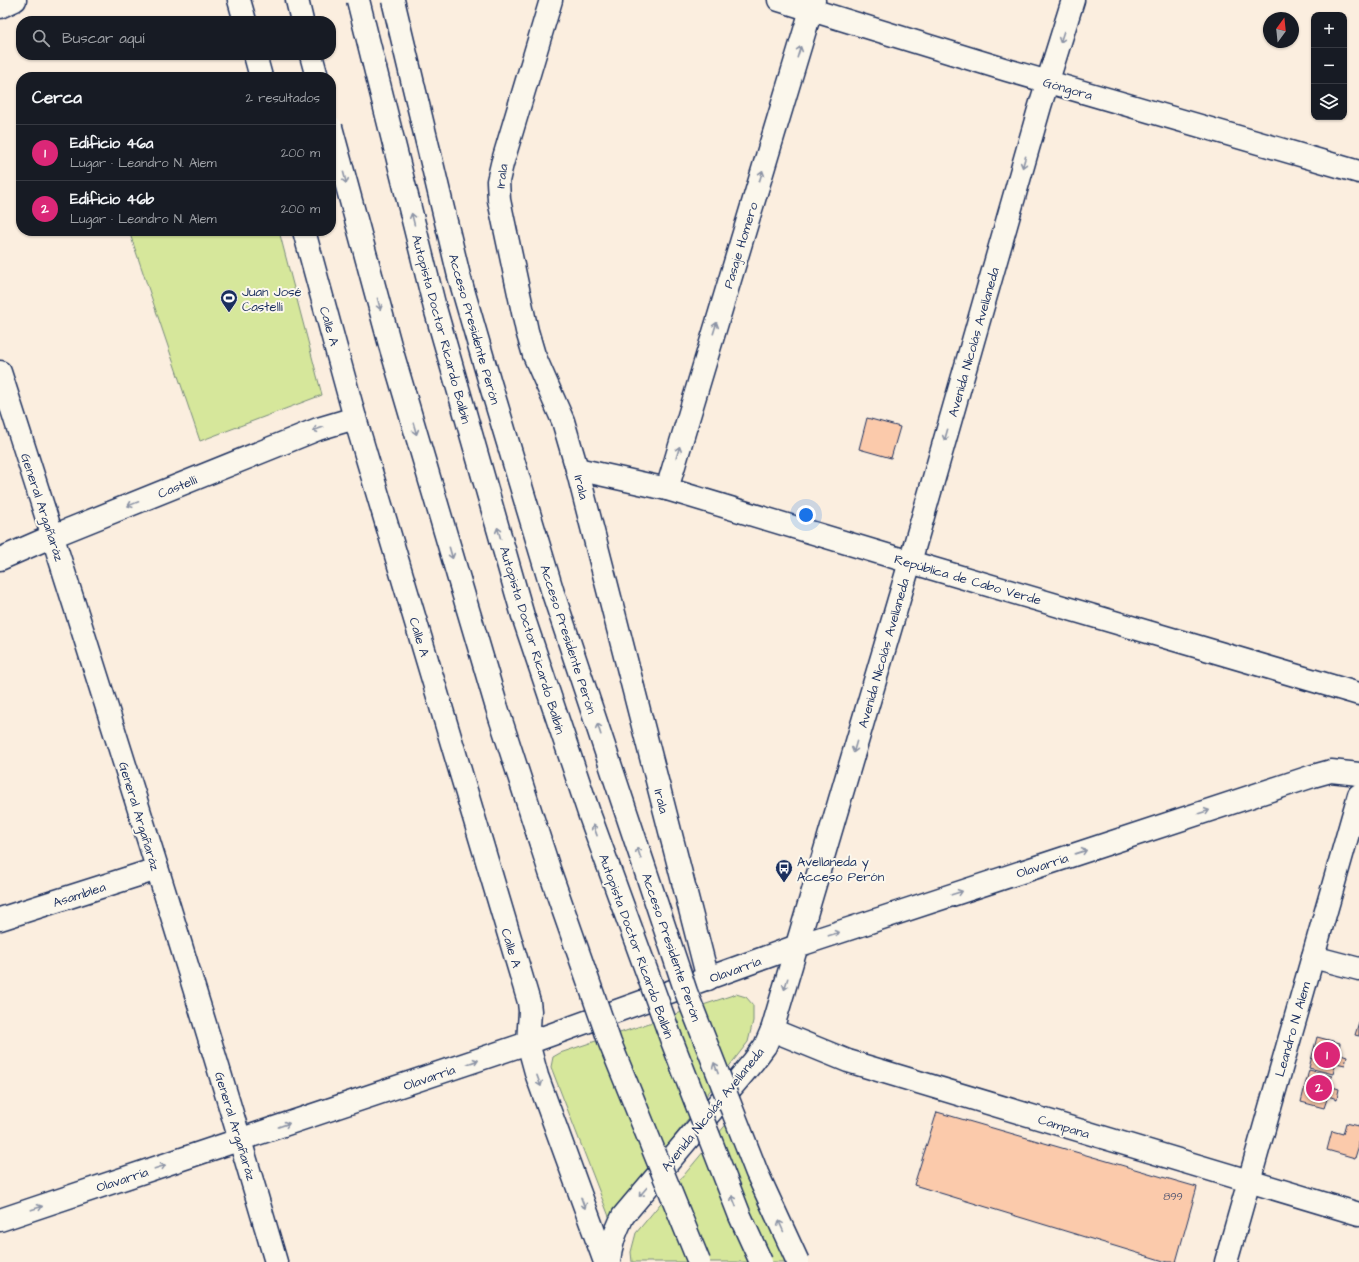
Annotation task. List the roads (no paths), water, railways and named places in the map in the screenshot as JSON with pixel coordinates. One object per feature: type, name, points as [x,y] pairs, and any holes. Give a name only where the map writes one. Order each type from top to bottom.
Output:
[{"type":"main road","points":[[0,7],[15,0]]},
{"type":"main road","points":[[239,0],[244,16]]},
{"type":"main road","points":[[296,0],[301,16]]},
{"type":"main road","name":"Autopista Doctor Ricardo Balbín","points":[[358,0],[435,308],[523,616],[590,816],[672,1041],[740,1216],[761,1262]]},
{"type":"main road","name":"Acceso Presidente Perón","points":[[393,0],[460,276],[490,383],[553,592],[686,992],[758,1173],[798,1262]]},
{"type":"main road","name":"Irala","points":[[551,0],[502,164],[498,181],[499,200],[527,331],[534,355],[563,421],[577,469],[708,979]]},
{"type":"main road","name":"Góngora","points":[[779,0],[813,5],[1048,82],[1359,172]]},
{"type":"main road","name":"Avenida Nicolás Avellaneda","points":[[609,1262],[614,1235],[623,1216],[753,1062],[765,1046],[772,1030],[1073,0]]},
{"type":"main road","name":"Pasaje Homero","points":[[667,489],[813,5]]},
{"type":"main road","points":[[256,60],[260,72]]},
{"type":"main road","points":[[312,60],[316,72]]},
{"type":"main road","points":[[336,145],[392,352],[497,708],[545,857],[610,1043],[700,1262]]},
{"type":"main road","name":"Calle A","points":[[305,236],[356,418],[528,1002],[530,1011],[528,1044]]},
{"type":"main road","name":"General Argañaráz","points":[[0,372],[157,869],[276,1262]]},
{"type":"main road","name":"Castelli","points":[[0,559],[52,536],[318,429],[356,418]]},
{"type":"main road","name":"República de Cabo Verde","points":[[577,469],[667,489],[1359,694]]},
{"type":"main road","name":"Olavarría","points":[[0,1220],[528,1044],[797,946],[1313,776],[1331,771],[1359,774]]},
{"type":"main road","name":"Leandro N. Alem","points":[[1226,1262],[1359,795]]},
{"type":"main road","name":"Asamblea","points":[[0,919],[157,869]]},
{"type":"main road","points":[[1313,957],[1359,969]]},
{"type":"main road","name":"Campana","points":[[772,1030],[848,1061],[1359,1214]]},
{"type":"main road","points":[[528,1044],[537,1076],[605,1262]]},
{"type":"place","name":"Juan José Castelli","points":[[229,313]]},
{"type":"place","name":"Avellaneda y Acceso Perón","points":[[784,883]]},
{"type":"place","name":"Edificio 46a","points":[[1327,1055]]},
{"type":"place","name":"Edificio 46b","points":[[1319,1088]]}]
